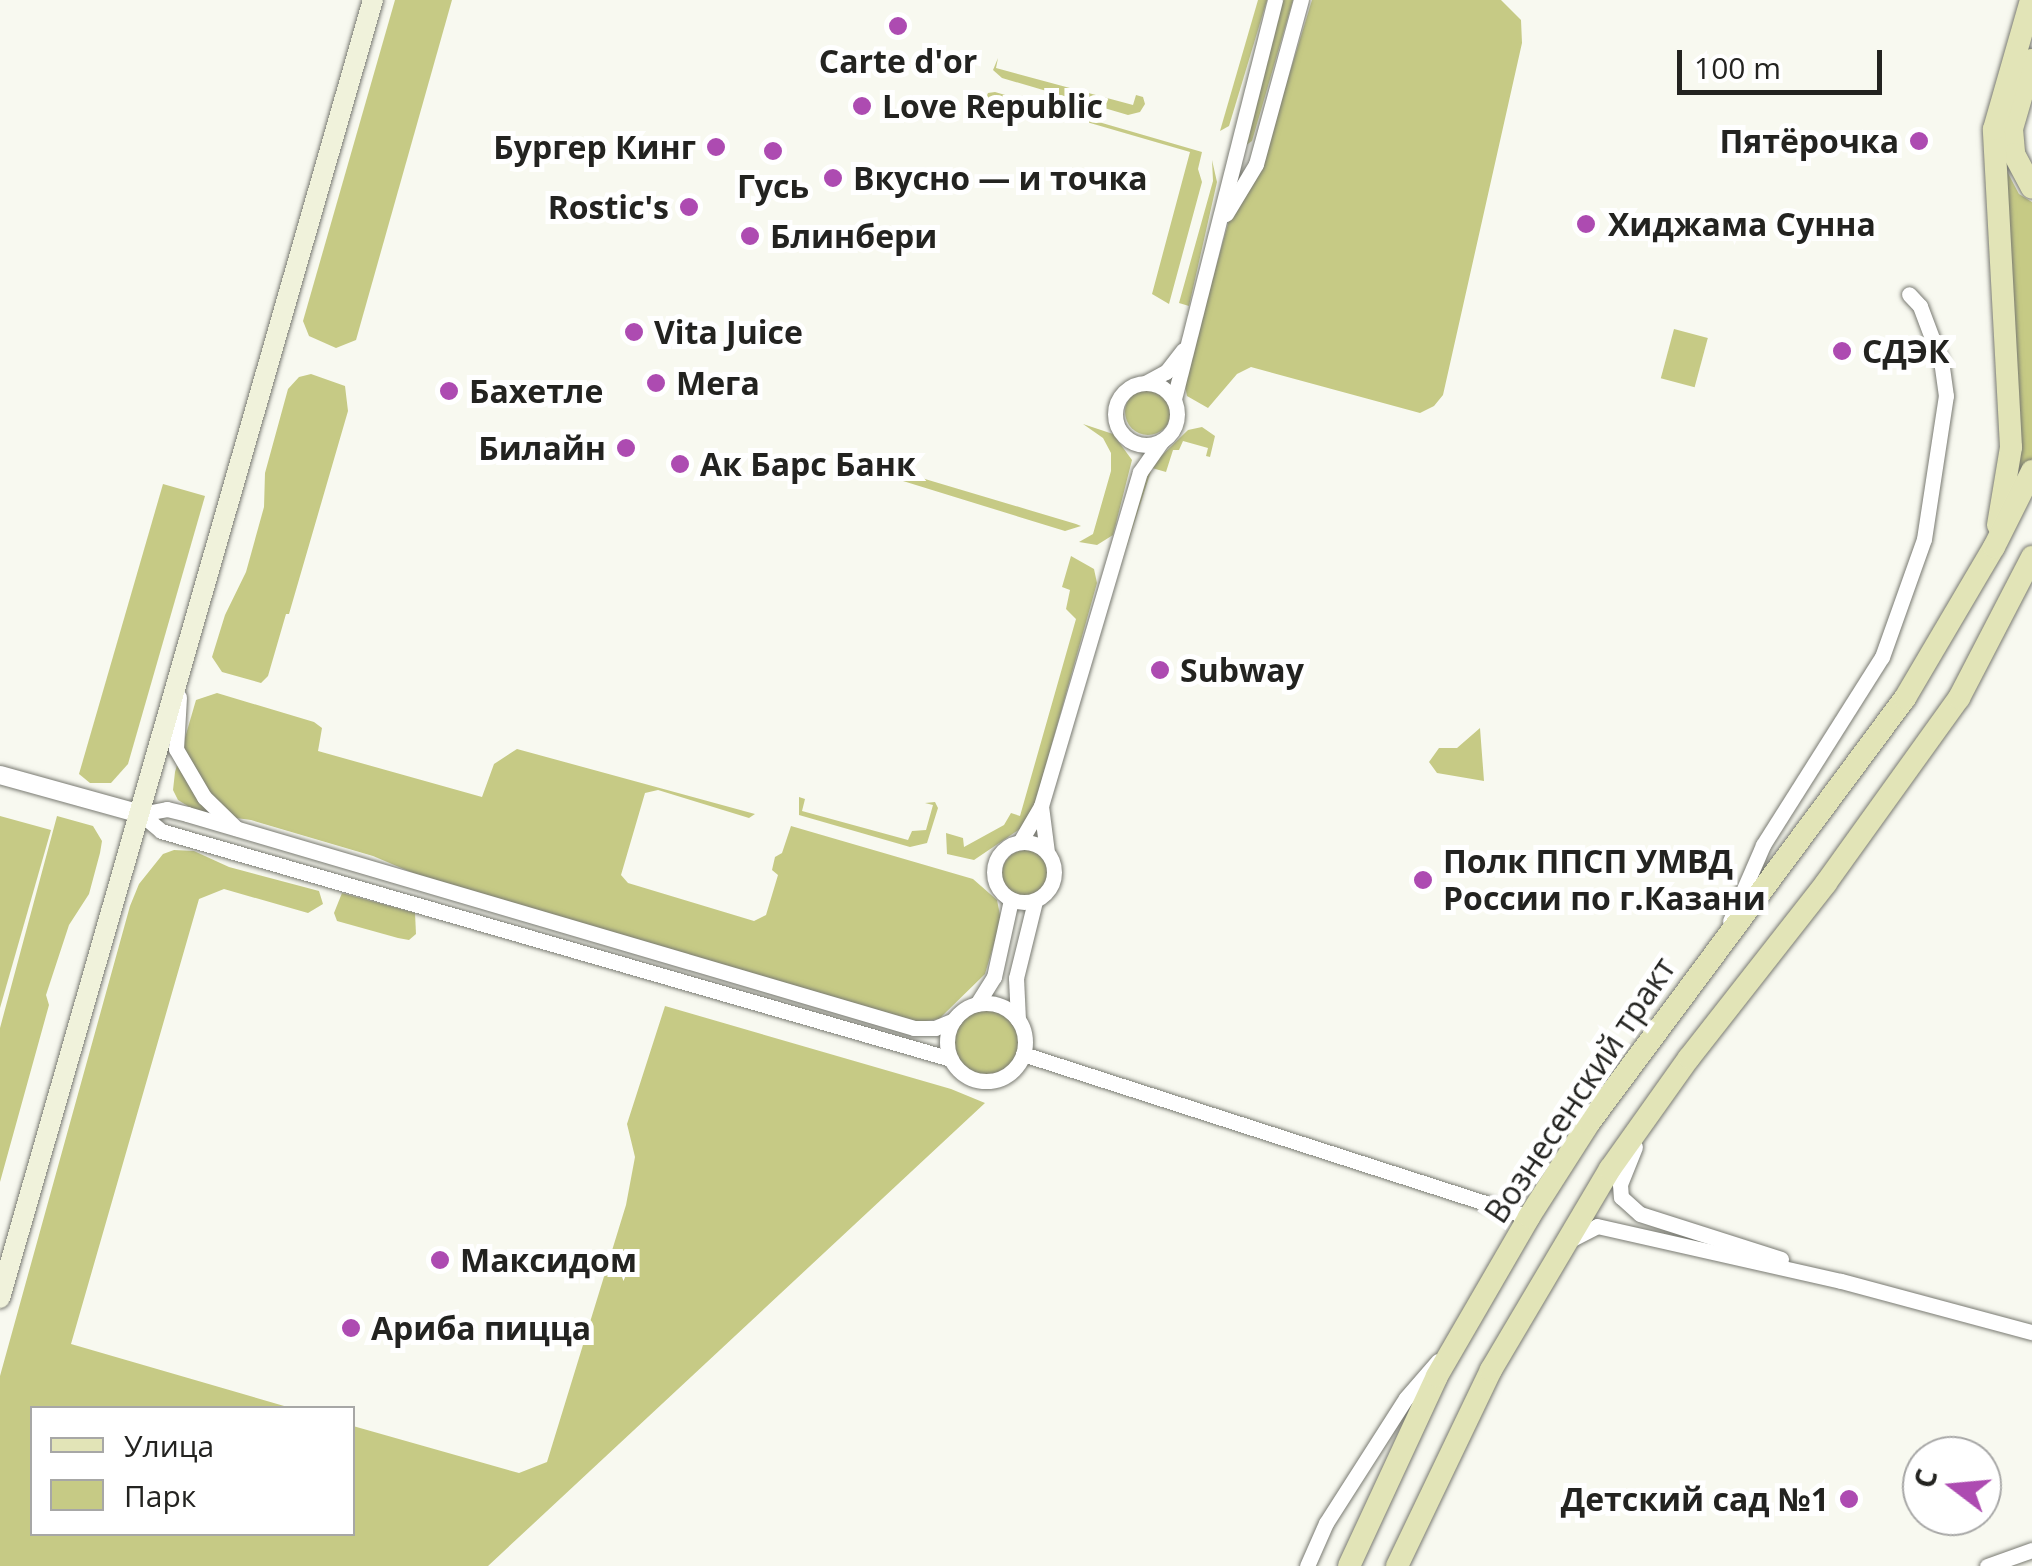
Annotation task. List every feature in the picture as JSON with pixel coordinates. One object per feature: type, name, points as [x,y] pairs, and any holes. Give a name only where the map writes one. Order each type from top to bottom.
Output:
[{"type":"main road","points":[[0,1298],[373,0]]},
{"type":"main road","points":[[1994,547],[2011,447],[1994,129],[2030,0]]},
{"type":"main road","points":[[2032,60],[2012,129],[2014,154],[2032,188]]},
{"type":"main road","name":"Вознесенский тракт","points":[[1349,1566],[1462,1330],[1529,1216],[1589,1123],[1905,698],[1994,547],[2032,471]]},
{"type":"main road","points":[[1397,1566],[1491,1370],[1563,1246],[1646,1118],[1826,883],[1959,698],[2024,582],[2032,558]]},
{"type":"street","points":[[1020,842],[1041,806],[1140,472],[1176,422],[1174,399],[1185,347],[1221,222],[1233,157],[1275,0]]},
{"type":"street","points":[[1221,222],[1256,164],[1301,0]]},
{"type":"street","points":[[1233,157],[1253,150],[1264,138]]},
{"type":"street","points":[[1720,944],[1763,845],[1882,656],[1924,539],[1946,396],[1934,343],[1920,306],[1909,294]]},
{"type":"street","points":[[1140,472],[1133,442],[1118,428],[1116,405],[1127,389],[1166,372],[1185,347]]},
{"type":"street","points":[[1145,383],[1162,387],[1174,399]]},
{"type":"street","points":[[1133,442],[1162,441]]},
{"type":"street","points":[[180,670],[176,749],[204,797],[239,830]]},
{"type":"street","points":[[0,776],[141,814],[167,810],[914,1028],[936,1028],[976,1004],[994,977],[1012,900]]},
{"type":"street","points":[[954,1020],[947,1038],[951,1059],[964,1074],[987,1081],[1006,1076],[1023,1054],[1016,978],[1035,901],[1054,880],[1041,806]]},
{"type":"street","points":[[141,814],[161,832],[951,1059]]},
{"type":"street","points":[[1035,901],[1012,900],[996,884],[994,866],[1004,849],[1020,842],[1031,842],[1047,852]]},
{"type":"street","points":[[976,1004],[997,1005],[1018,1020]]},
{"type":"street","points":[[1023,1054],[1529,1216]]},
{"type":"street","points":[[1646,1118],[1620,1184],[1621,1197],[1640,1214],[1842,1281]]},
{"type":"street","points":[[1563,1246],[1597,1226],[1842,1281],[2032,1332]]},
{"type":"street","points":[[1307,1566],[1326,1524],[1406,1398],[1462,1330]]},
{"type":"street","points":[[1987,1566],[2032,1550]]},
{"type":"green space","points":[[395,0],[452,0],[356,340],[336,348],[309,336],[303,321]]},
{"type":"green space","points":[[1258,0],[1267,0],[1229,126],[1220,131]]},
{"type":"green space","points":[[1282,0],[1293,0],[1252,141],[1242,148]]},
{"type":"green space","points":[[1312,0],[1501,0],[1521,20],[1522,43],[1443,395],[1434,406],[1420,413],[1251,367],[1237,374],[1208,408],[1187,396],[1184,381],[1233,206],[1264,157]]},
{"type":"green space","points":[[998,58],[996,68],[1133,105],[1136,95],[1143,97],[1145,104],[1140,112],[1128,115],[1002,78],[993,70]]},
{"type":"green space","points":[[988,93],[1202,152],[1198,169],[1202,182],[1169,304],[1152,294],[1190,152],[994,95],[989,104],[984,102]]},
{"type":"green space","points":[[1212,160],[1217,182],[1189,306],[1179,303],[1213,181]]},
{"type":"green space","points":[[2002,162],[2019,194],[2032,202],[2032,459],[2011,503],[2021,433]]},
{"type":"green space","points":[[1674,329],[1708,338],[1695,387],[1661,378]]},
{"type":"green space","points":[[311,374],[345,386],[348,411],[289,614],[268,676],[261,683],[222,672],[212,657],[225,615],[246,572],[264,507],[265,473],[288,389],[299,377]]},
{"type":"green space","points":[[1148,389],[1164,396],[1171,412],[1164,428],[1148,435],[1132,428],[1125,412],[1132,396]]},
{"type":"green space","points":[[1083,424],[1113,434],[1132,460],[1113,535],[1097,545],[1079,542],[1093,534],[1111,471],[1111,453],[1103,438]]},
{"type":"green space","points":[[1202,427],[1215,436],[1210,457],[1206,456],[1208,448],[1183,441],[1179,450],[1173,450],[1166,472],[1152,468],[1109,601],[1150,467],[1188,430]]},
{"type":"green space","points":[[878,465],[1081,526],[1065,531],[890,477],[872,481]]},
{"type":"green space","points":[[163,484],[205,496],[128,764],[111,783],[90,783],[79,774]]},
{"type":"green space","points":[[1071,556],[1094,569],[1097,583],[1030,822],[974,860],[947,854],[946,833],[963,838],[964,847],[1004,825],[1011,813],[1020,816],[1076,619],[1066,609],[1070,590],[1062,587]]},
{"type":"green space","points":[[217,693],[314,722],[322,728],[318,751],[482,797],[494,764],[517,749],[755,814],[749,818],[658,790],[645,793],[621,875],[628,883],[754,921],[766,915],[778,875],[772,870],[775,857],[782,853],[791,826],[973,879],[997,900],[1001,920],[985,974],[939,1019],[919,1022],[432,881],[373,856],[251,820],[199,813],[178,800],[173,790],[175,772],[196,700]]},
{"type":"green space","points":[[1480,728],[1484,781],[1437,773],[1429,762],[1439,748],[1457,748]]},
{"type":"green space","points":[[799,797],[805,799],[802,811],[908,840],[912,831],[926,830],[933,805],[925,803],[935,802],[938,808],[927,843],[910,847],[799,815]]},
{"type":"green space","points":[[0,816],[51,830],[0,1008]]},
{"type":"green space","points":[[57,816],[93,826],[102,841],[89,894],[69,925],[46,995],[49,1005],[0,1182],[0,1028]]},
{"type":"green space","points":[[1026,850],[1043,857],[1050,874],[1043,891],[1026,898],[1009,891],[1002,874],[1009,857]]},
{"type":"green space","points":[[194,851],[229,867],[319,891],[323,904],[308,913],[224,889],[199,899],[71,1344],[284,1406],[30,1406],[30,1536],[355,1536],[355,1427],[519,1473],[547,1462],[626,1205],[635,1157],[627,1124],[665,1006],[951,1089],[985,1103],[488,1566],[0,1566],[0,1376],[130,906],[139,884],[163,854]]},
{"type":"green space","points":[[342,893],[415,913],[416,934],[409,940],[337,921],[334,913]]},
{"type":"green space","points":[[986,1009],[999,1011],[1009,1019],[1017,1029],[1017,1055],[1009,1065],[999,1073],[986,1075],[973,1073],[963,1065],[955,1055],[953,1042],[955,1029],[963,1019],[973,1011]]},
{"type":"place","name":"Carte d'or","points":[[898,26]]},
{"type":"place","name":"Love Republic","points":[[862,106]]},
{"type":"place","name":"Пятёрочка","points":[[1919,141]]},
{"type":"place","name":"Бургер Кинг","points":[[716,147]]},
{"type":"place","name":"Гусь","points":[[773,151]]},
{"type":"place","name":"Вкусно — и точка","points":[[833,178]]},
{"type":"place","name":"Rostic's","points":[[689,207]]},
{"type":"place","name":"Хиджама Сунна","points":[[1586,224]]},
{"type":"place","name":"Блинбери","points":[[750,236]]},
{"type":"place","name":"Vita Juice","points":[[634,332]]},
{"type":"place","name":"СДЭК","points":[[1842,351]]},
{"type":"place","name":"Мега","points":[[656,383]]},
{"type":"place","name":"Бахетле","points":[[449,391]]},
{"type":"place","name":"Билайн","points":[[626,448]]},
{"type":"place","name":"Ак Барс Банк","points":[[680,464]]},
{"type":"place","name":"Subway","points":[[1160,670]]},
{"type":"place","name":"Полк ППСП УМВД России по г.Казани","points":[[1423,880]]},
{"type":"place","name":"Максидом","points":[[440,1260]]},
{"type":"place","name":"Ариба пицца","points":[[351,1328]]},
{"type":"place","name":"Детский сад №1","points":[[1849,1499]]}]
